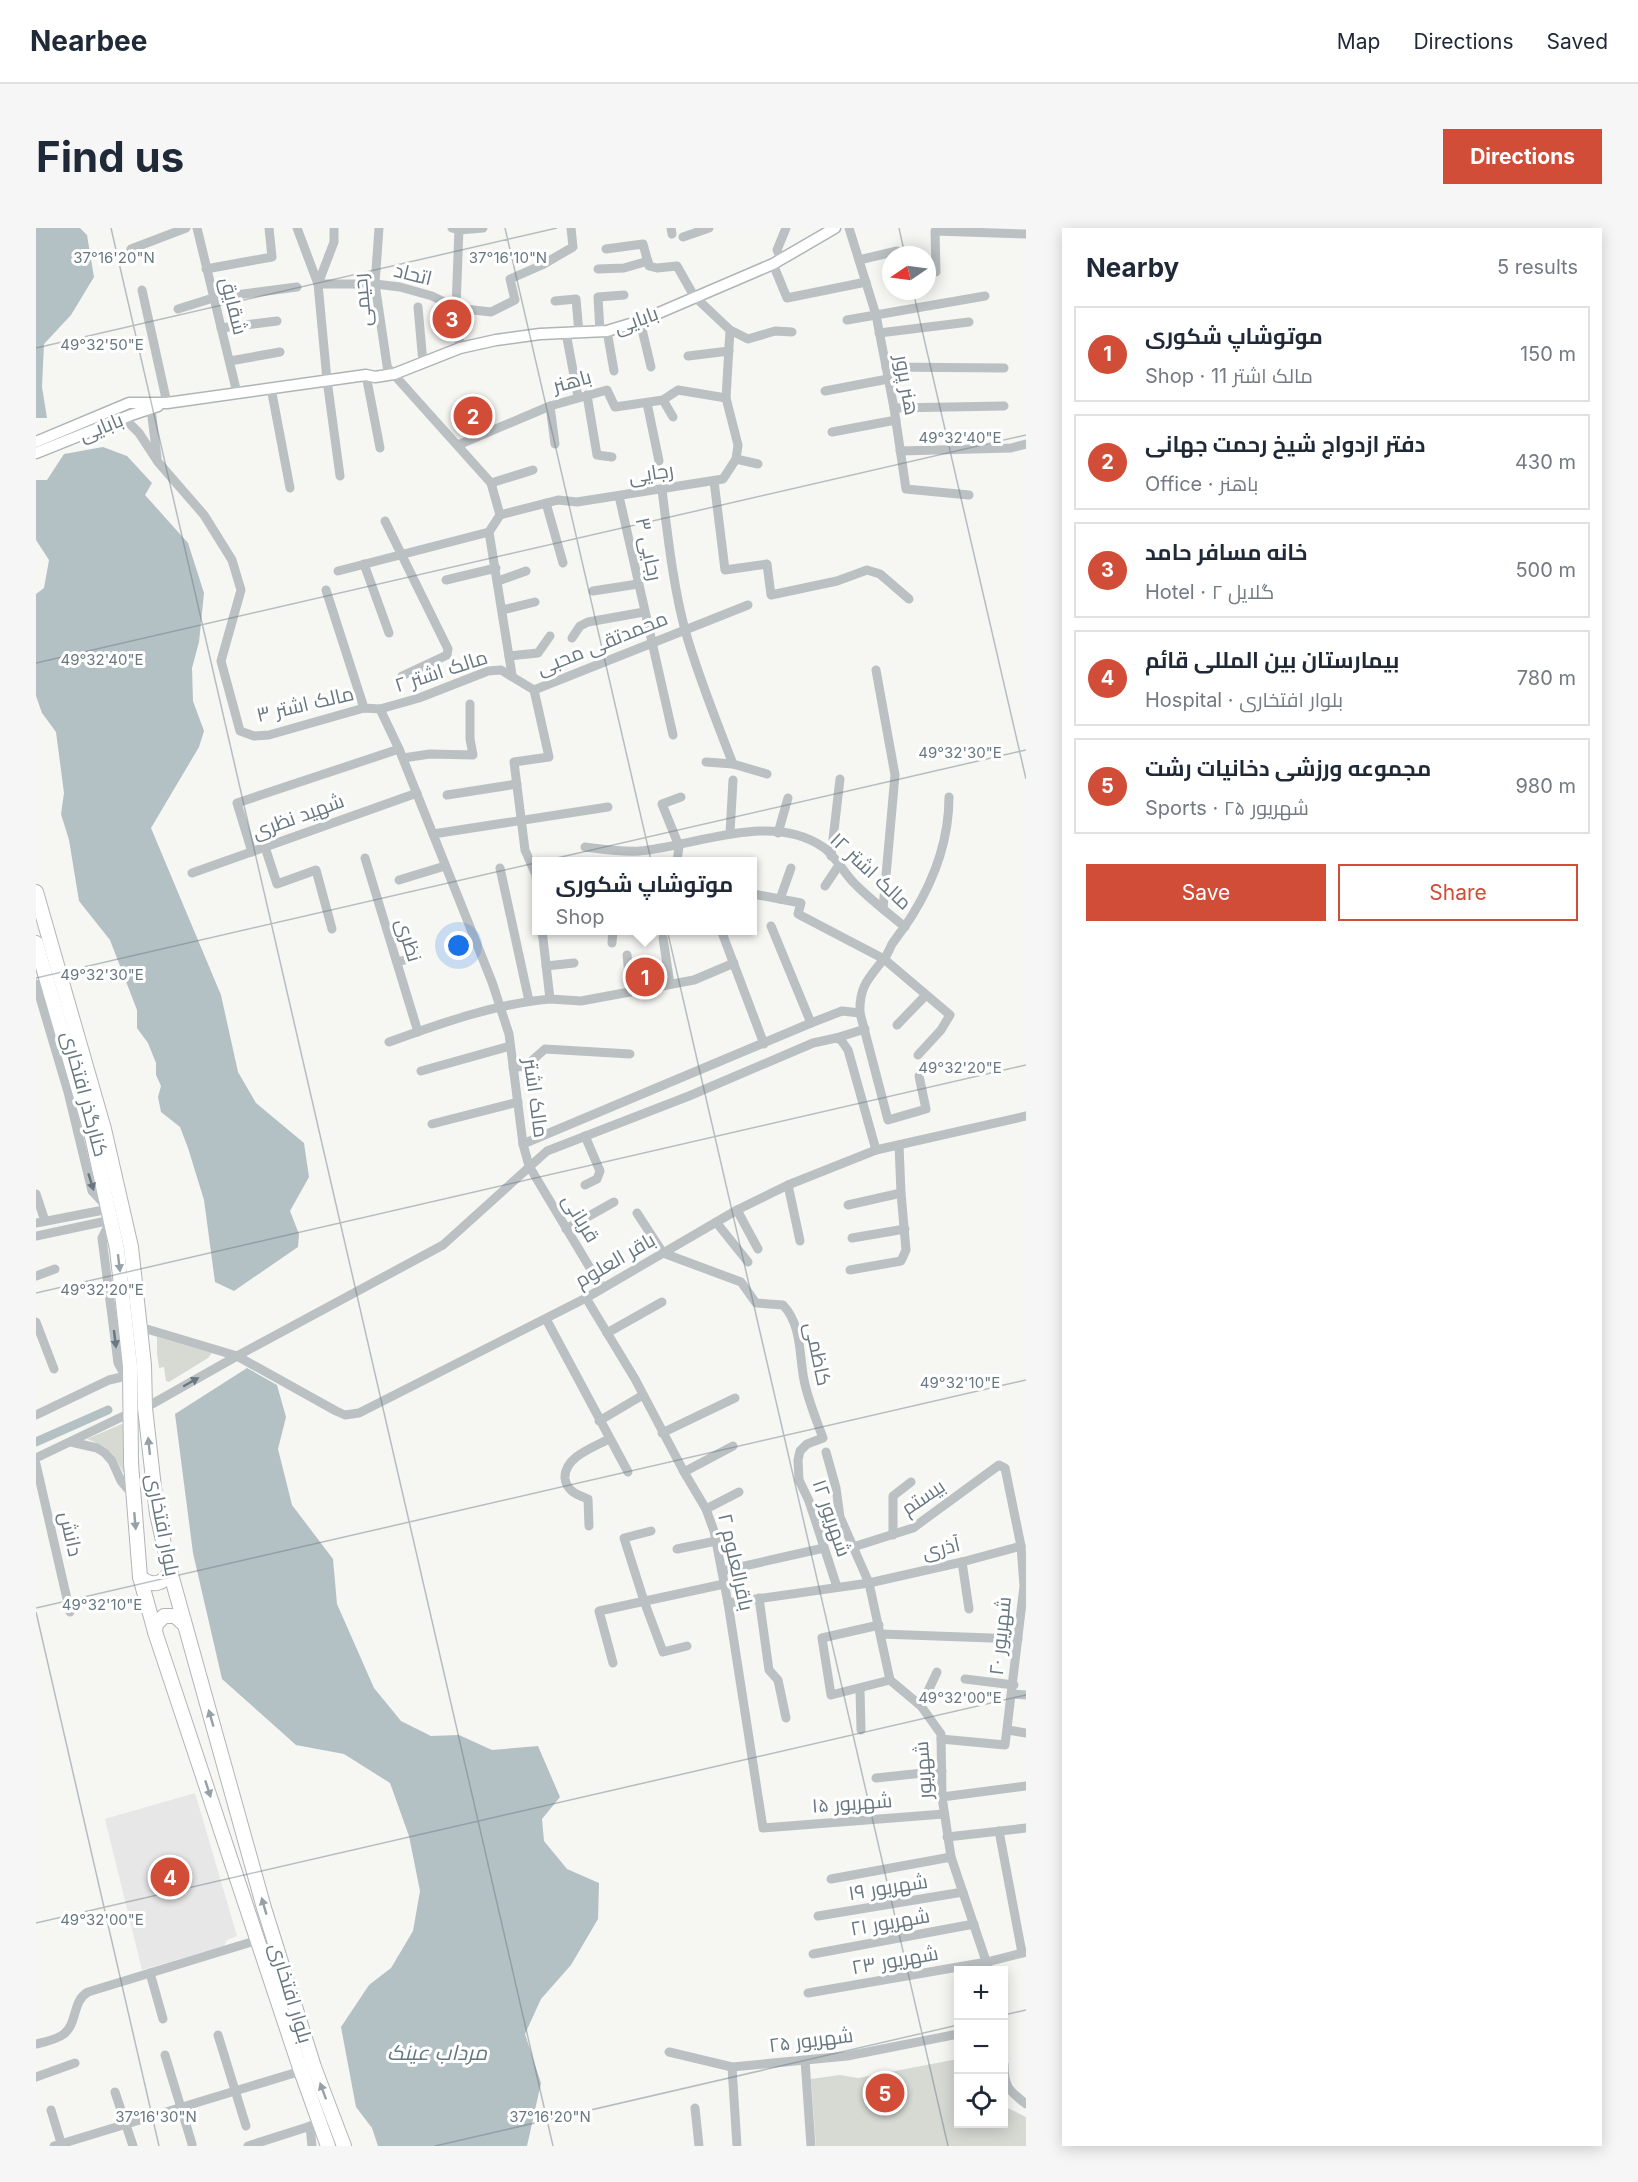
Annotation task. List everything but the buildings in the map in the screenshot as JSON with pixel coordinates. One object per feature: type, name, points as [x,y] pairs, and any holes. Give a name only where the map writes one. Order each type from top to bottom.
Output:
[{"type":"highway","name":"بلوار افتخاری","points":[[36,892],[105,1129],[131,1247],[144,1365],[138,1410],[133,1496],[140,1577],[155,1632],[301,2071],[315,2125],[328,2146]]},
{"type":"highway","name":"بلوار افتخاری","points":[[36,943],[91,1132],[110,1215],[121,1281],[130,1375],[170,1571],[264,1908],[314,2067],[344,2146]]},
{"type":"highway","points":[[140,1577],[151,1584],[159,1583],[166,1579],[170,1571]]},
{"type":"highway","points":[[155,1632],[158,1621],[164,1616],[176,1616],[184,1624]]},
{"type":"main road","name":"بابایی","points":[[36,442],[129,403],[167,403],[366,375],[375,377],[415,368],[460,348],[496,340],[540,334],[603,332],[640,321],[777,261],[835,228]]},
{"type":"main road","name":"بابایی","points":[[36,453],[167,403]]},
{"type":"street","points":[[131,249],[186,228]]},
{"type":"street","name":"شقایق","points":[[197,228],[237,393]]},
{"type":"street","points":[[206,269],[272,257],[268,228]]},
{"type":"street","points":[[297,228],[318,284],[327,380],[340,476]]},
{"type":"street","points":[[318,284],[334,242],[334,228]]},
{"type":"street","name":"رحیمی","points":[[379,228],[375,284],[390,373]]},
{"type":"street","points":[[460,348],[456,309],[457,229],[483,228]]},
{"type":"street","name":"اتحاد","points":[[318,284],[375,284],[400,287],[432,296],[456,309],[491,312],[515,300],[510,279],[542,265],[573,247],[571,228]]},
{"type":"street","points":[[683,237],[709,228]]},
{"type":"street","points":[[786,228],[777,250],[777,261],[787,298],[866,282]]},
{"type":"street","name":"هنر پرور","points":[[849,228],[876,315],[894,408],[906,489],[969,495]]},
{"type":"street","points":[[935,246],[935,231],[1026,234]]},
{"type":"street","points":[[606,249],[643,244],[649,266],[657,268],[677,266],[694,296],[730,330],[748,339],[775,332],[792,332]]},
{"type":"street","points":[[860,260],[882,255]]},
{"type":"street","points":[[598,269],[624,268],[648,261]]},
{"type":"street","points":[[178,309],[213,298],[297,287]]},
{"type":"street","points":[[142,290],[167,403]]},
{"type":"street","points":[[614,371],[603,332],[598,297],[624,295]]},
{"type":"street","points":[[847,320],[985,296]]},
{"type":"street","points":[[555,302],[576,299],[579,333]]},
{"type":"street","points":[[418,307],[423,363]]},
{"type":"street","points":[[221,328],[277,321]]},
{"type":"street","points":[[640,321],[651,367]]},
{"type":"street","points":[[879,333],[969,322]]},
{"type":"street","points":[[730,330],[726,398],[738,445],[736,459],[723,479],[714,481],[726,570],[766,564],[771,596],[837,581],[867,570],[880,574],[909,599]]},
{"type":"street","points":[[566,333],[597,455],[612,457]]},
{"type":"street","points":[[688,356],[729,351]]},
{"type":"street","points":[[230,361],[280,352]]},
{"type":"street","points":[[886,367],[1004,368]]},
{"type":"street","points":[[338,571],[489,532],[500,515],[490,483],[458,445],[425,412],[417,409],[390,373]]},
{"type":"street","points":[[366,375],[380,448]]},
{"type":"street","points":[[825,391],[888,379]]},
{"type":"street","points":[[271,388],[290,488]]},
{"type":"street","name":"باهنر","points":[[458,445],[550,406],[607,390],[615,407],[663,400],[678,390],[726,398]]},
{"type":"street","points":[[663,400],[673,417]]},
{"type":"street","points":[[647,403],[659,461]]},
{"type":"street","points":[[550,406],[555,444]]},
{"type":"street","points":[[894,408],[1004,406]]},
{"type":"street","points":[[151,409],[158,462]]},
{"type":"street","points":[[124,418],[139,433],[158,462]]},
{"type":"street","points":[[832,432],[896,420]]},
{"type":"street","points":[[900,451],[1011,448],[1026,444]]},
{"type":"street","points":[[736,459],[758,464]]},
{"type":"street","name":"مالک اشتر ۳","points":[[158,462],[204,515],[232,560],[241,590],[221,661],[240,731],[254,736],[268,735],[364,708],[380,709]]},
{"type":"street","points":[[490,483],[533,470]]},
{"type":"street","name":"رجایی","points":[[500,515],[558,500],[577,502],[714,481]]},
{"type":"street","points":[[662,490],[672,565],[685,629],[703,687],[733,764]]},
{"type":"street","name":"رجایی ۳","points":[[619,496],[674,735]]},
{"type":"street","points":[[546,503],[563,563]]},
{"type":"street","points":[[385,521],[448,649],[447,655],[402,676]]},
{"type":"street","name":"محمدتقی محبی","points":[[489,532],[512,675],[534,690],[748,605]]},
{"type":"street","points":[[364,564],[389,633]]},
{"type":"street","points":[[446,580],[496,568]]},
{"type":"street","points":[[498,581],[526,571]]},
{"type":"street","points":[[593,591],[638,584]]},
{"type":"street","points":[[326,590],[364,708]]},
{"type":"street","points":[[502,610],[535,602]]},
{"type":"street","points":[[572,638],[580,626],[588,622],[644,612]]},
{"type":"street","points":[[509,656],[538,653],[550,636]]},
{"type":"street","name":"مالک اشتر ۲","points":[[380,709],[418,698],[488,671],[501,670],[512,675]]},
{"type":"street","points":[[876,670],[895,775],[883,909]]},
{"type":"street","points":[[532,866],[525,850],[514,762],[549,757],[534,690]]},
{"type":"street","points":[[252,852],[237,803],[401,754],[473,755],[470,739],[470,704]]},
{"type":"street","name":"مالک اشتر","points":[[237,1356],[443,1245],[530,1166],[523,1144],[510,1046],[492,982],[401,754],[380,709]]},
{"type":"street","points":[[706,762],[733,764],[767,774]]},
{"type":"street","points":[[831,856],[840,779]]},
{"type":"street","points":[[730,833],[733,780]]},
{"type":"street","points":[[447,795],[517,784]]},
{"type":"street","name":"شهید نظری","points":[[192,873],[417,793]]},
{"type":"street","points":[[919,1076],[926,1108],[888,1120],[858,1031],[861,993],[865,983],[884,959],[927,888],[944,844],[950,796]]},
{"type":"street","points":[[678,857],[679,846],[662,804],[681,797]]},
{"type":"street","points":[[778,833],[788,798]]},
{"type":"street","points":[[433,834],[608,807]]},
{"type":"street","name":"مالک اشتر ۱۲","points":[[585,847],[637,851],[679,846],[730,833],[766,831],[805,837],[825,848],[855,885],[904,927]]},
{"type":"street","points":[[265,847],[277,884],[316,870],[332,929]]},
{"type":"street","points":[[636,857],[637,851]]},
{"type":"street","name":"نظری","points":[[365,858],[418,1032]]},
{"type":"street","points":[[825,886],[839,865]]},
{"type":"street","points":[[399,880],[445,866]]},
{"type":"street","points":[[500,868],[529,1001]]},
{"type":"street","points":[[780,899],[791,868]]},
{"type":"street","points":[[757,895],[801,903],[798,914],[884,959],[950,1015],[941,1030],[918,1055]]},
{"type":"street","points":[[771,926],[811,1023]]},
{"type":"street","points":[[543,935],[550,999]]},
{"type":"street","points":[[612,943],[613,935]]},
{"type":"street","points":[[723,935],[764,1044]]},
{"type":"street","points":[[663,938],[670,984]]},
{"type":"street","points":[[627,956],[632,992]]},
{"type":"street","points":[[397,962],[416,957]]},
{"type":"street","points":[[546,966],[574,963]]},
{"type":"street","points":[[389,1042],[500,1007],[550,999],[581,1001],[632,992],[694,980],[734,963]]},
{"type":"street","name":"کنارگذر افتخاری","points":[[36,984],[68,1092],[92,1191],[110,1215]]},
{"type":"street","points":[[897,1025],[926,994]]},
{"type":"street","points":[[523,1144],[811,1023],[842,1011],[860,1013]]},
{"type":"street","points":[[530,1166],[548,1151],[813,1043],[830,1038],[839,1039],[858,1031]]},
{"type":"street","points":[[839,1039],[848,1050],[876,1150]]},
{"type":"street","points":[[421,1071],[510,1046]]},
{"type":"street","points":[[513,1068],[527,1065],[545,1049],[630,1054]]},
{"type":"street","points":[[717,1063],[722,1081]]},
{"type":"street","points":[[432,1124],[518,1102]]},
{"type":"street","name":"باقر العلوم","points":[[140,1327],[237,1356],[345,1415],[358,1413],[586,1298],[737,1210],[788,1185],[876,1150],[1026,1116]]},
{"type":"street","points":[[585,1136],[600,1172],[597,1179],[585,1185]]},
{"type":"street","points":[[850,1270],[901,1261],[906,1250],[899,1145]]},
{"type":"street","name":"قربانی","points":[[530,1166],[602,1288]]},
{"type":"street","points":[[788,1185],[800,1240]]},
{"type":"street","points":[[848,1205],[901,1193]]},
{"type":"street","points":[[36,1194],[40,1222],[81,1214],[110,1215]]},
{"type":"street","points":[[566,1229],[614,1202]]},
{"type":"street","points":[[737,1210],[758,1249]]},
{"type":"street","points":[[637,1213],[663,1253]]},
{"type":"street","points":[[81,1214],[83,1226]]},
{"type":"street","points":[[36,1236],[83,1226],[110,1215]]},
{"type":"street","points":[[716,1222],[748,1262]]},
{"type":"street","points":[[852,1238],[905,1229]]},
{"type":"street","name":"کاظمی","points":[[663,1253],[741,1282],[756,1303],[783,1305],[789,1311],[796,1326],[809,1399],[823,1438]]},
{"type":"street","points":[[36,1276],[55,1269]]},
{"type":"street","name":"باقرالعلوم ۲","points":[[586,1298],[706,1509],[716,1541],[728,1603],[763,1828]]},
{"type":"street","points":[[607,1332],[662,1302]]},
{"type":"street","points":[[546,1319],[627,1472]]},
{"type":"street","points":[[36,1322],[54,1369]]},
{"type":"street","points":[[36,1458],[138,1410],[237,1356]]},
{"type":"street","points":[[36,1415],[109,1380],[130,1375]]},
{"type":"street","points":[[599,1421],[643,1395]]},
{"type":"street","points":[[662,1433],[735,1398]]},
{"type":"street","name":"شهریور ۱۲","points":[[823,1438],[807,1444],[800,1451],[798,1460],[800,1480],[837,1587]]},
{"type":"street","points":[[589,1526],[588,1498],[570,1490],[566,1483],[566,1470],[569,1463],[609,1439]]},
{"type":"street","points":[[71,1442],[97,1448],[105,1453],[112,1461],[121,1481],[133,1496]]},
{"type":"street","points":[[684,1472],[733,1446]]},
{"type":"street","points":[[826,1452],[836,1488],[840,1517],[869,1583],[880,1629],[890,1680],[831,1695],[822,1638],[880,1629],[1018,1639]]},
{"type":"street","name":"دانش","points":[[36,1464],[70,1612]]},
{"type":"street","name":"بیستم","points":[[853,1547],[913,1528],[999,1465],[1005,1468]]},
{"type":"street","name":"شهریور ۲۰","points":[[1005,1468],[1021,1546],[1024,1586],[1008,1730]]},
{"type":"street","points":[[893,1534],[893,1496],[911,1482]]},
{"type":"street","points":[[706,1509],[738,1492]]},
{"type":"street","points":[[651,1531],[624,1538],[663,1652],[687,1646]]},
{"type":"street","points":[[677,1549],[716,1541]]},
{"type":"street","name":"آذری","points":[[728,1603],[869,1583],[1021,1546]]},
{"type":"street","points":[[722,1571],[824,1548]]},
{"type":"street","points":[[962,1562],[969,1609]]},
{"type":"street","points":[[613,1663],[599,1611],[724,1584]]},
{"type":"street","points":[[759,1598],[769,1670],[778,1680],[786,1718]]},
{"type":"street","points":[[921,1706],[937,1672]]},
{"type":"street","points":[[965,1679],[1013,1689],[1026,1695]]},
{"type":"street","name":"شهریور","points":[[890,1680],[921,1706],[941,1734],[942,1797],[951,1857],[988,1966]]},
{"type":"street","points":[[860,1689],[861,1730]]},
{"type":"street","points":[[941,1739],[1005,1745],[1008,1730],[1026,1733]]},
{"type":"street","points":[[876,1778],[942,1771]]},
{"type":"street","points":[[942,1797],[1026,1786]]},
{"type":"street","name":"شهریور ۱۵","points":[[763,1828],[944,1814]]},
{"type":"street","points":[[947,1837],[1026,1828]]},
{"type":"street","points":[[999,1831],[1024,1953]]},
{"type":"street","points":[[831,1879],[951,1857]]},
{"type":"street","name":"شهریور ۱۹","points":[[818,1916],[963,1892]]},
{"type":"street","name":"شهریور ۲۱","points":[[813,1954],[974,1924]]},
{"type":"street","points":[[36,2044],[63,2035],[73,2020],[81,1996],[258,1940]]},
{"type":"street","name":"شهریور ۲۳","points":[[988,1966],[1024,1953]]},
{"type":"street","name":"شهریور ۲۳","points":[[808,1993],[954,1971]]},
{"type":"street","points":[[150,1973],[163,2019]]},
{"type":"street","points":[[218,2035],[246,2126]]},
{"type":"street","name":"شهریور ۲۵","points":[[669,2052],[732,2067],[847,2056],[954,2035]]},
{"type":"street","points":[[165,2055],[192,2144]]},
{"type":"street","points":[[805,2060],[811,2146]]},
{"type":"street","points":[[36,2077],[75,2063]]},
{"type":"street","points":[[732,2067],[737,2146]]},
{"type":"street","points":[[51,2110],[59,2145],[301,2071]]},
{"type":"street","points":[[1005,2074],[1006,2086],[1010,2092],[1026,2104]]},
{"type":"street","points":[[115,2092],[133,2146]]},
{"type":"street","points":[[695,2108],[699,2146]]},
{"type":"street","points":[[248,2146],[315,2125],[312,2146]]},
{"type":"shaded area","points":[[157,1337],[212,1353],[208,1358],[169,1382],[166,1381],[164,1367],[159,1368]]},
{"type":"shaded area","points":[[124,1423],[123,1472],[109,1451],[87,1439]]},
{"type":"shaded area","points":[[195,1793],[237,1936],[227,1940],[224,1946],[142,1970],[105,1819]]},
{"type":"shaded area","points":[[954,2060],[954,2128],[1008,2128],[1008,2108],[1026,2117],[1026,2146],[816,2146],[811,2079],[840,2075],[858,2078]]},
{"type":"water","points":[[36,228],[80,228],[87,235],[94,277],[71,315],[44,344],[42,387],[47,418],[36,418]]},
{"type":"water","points":[[103,447],[127,456],[152,483],[145,495],[188,543],[204,593],[199,642],[192,668],[193,701],[204,731],[199,747],[151,828],[221,995],[238,1072],[256,1103],[304,1143],[309,1177],[290,1211],[299,1234],[298,1247],[234,1291],[215,1282],[204,1200],[180,1127],[161,1112],[158,1097],[161,1086],[156,1075],[156,1063],[148,1043],[137,1028],[137,1010],[110,940],[79,901],[69,840],[61,814],[64,793],[56,732],[42,713],[36,696],[36,594],[44,588],[49,560],[36,540],[36,480],[47,480],[64,454]]},
{"type":"water","name":"مرداب عینک","points":[[247,1368],[277,1385],[286,1417],[278,1449],[292,1505],[333,1559],[337,1604],[374,1688],[401,1721],[431,1736],[459,1735],[492,1750],[538,1746],[560,1797],[542,1819],[544,1841],[567,1869],[599,1883],[598,1919],[571,1965],[541,1999],[525,2034],[541,2083],[527,2146],[378,2146],[372,2128],[356,2107],[341,2027],[369,1985],[391,1968],[413,1931],[420,1891],[409,1836],[390,1783],[344,1754],[296,1745],[222,1679],[193,1553],[175,1414]]},
{"type":"waterway","points":[[36,1442],[108,1410]]},
{"type":"place","name":"خانه مسافر حامد","points":[[452,319]]},
{"type":"place","name":"دفتر ازدواج شیخ رحمت جهانی","points":[[473,416]]},
{"type":"place","name":"موتوشاپ شکوری","points":[[645,977]]},
{"type":"place","name":"بیمارستان بین المللی قائم","points":[[170,1877]]},
{"type":"place","name":"مجموعه ورزشی دخانیات رشت","points":[[885,2093]]}]
